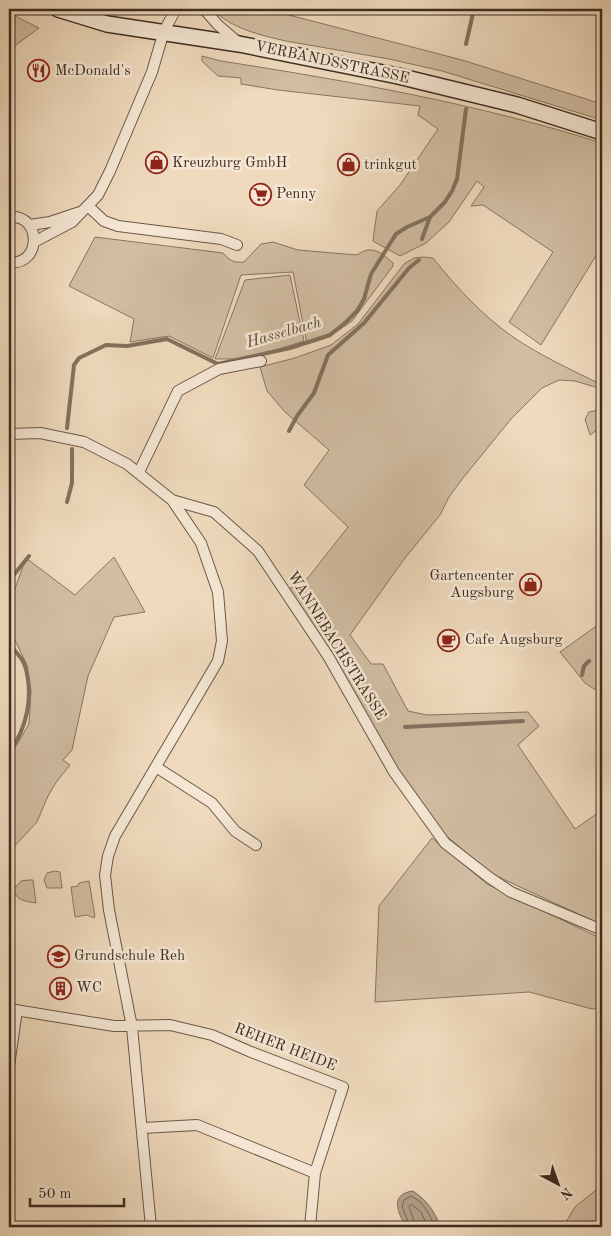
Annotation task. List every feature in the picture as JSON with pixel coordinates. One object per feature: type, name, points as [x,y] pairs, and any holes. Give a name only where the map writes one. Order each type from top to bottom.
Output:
[{"type":"main road","name":"VERBANDSSTRASSE","points":[[58,9],[107,24],[164,31],[240,44],[398,76],[508,103],[602,132]]},
{"type":"street","points":[[34,242],[72,222],[98,196],[152,72],[164,31],[176,9]]},
{"type":"street","points":[[204,9],[218,25],[240,44]]},
{"type":"street","points":[[30,226],[50,222],[86,209]]},
{"type":"street","points":[[86,209],[104,221],[118,226],[221,239],[237,246]]},
{"type":"street","points":[[9,218],[14,217],[23,220],[34,233],[32,250],[27,256],[10,264]]},
{"type":"street","points":[[139,472],[178,391],[219,369],[261,361]]},
{"type":"street","name":"WANNEBACHSTRASSE","points":[[9,434],[40,433],[84,442],[139,472],[172,500],[214,512],[258,551],[328,656],[394,772],[445,843],[511,892],[602,930]]},
{"type":"street","points":[[151,1227],[132,1027],[109,910],[106,868],[108,856],[116,836],[218,661],[222,641],[218,592],[201,544],[172,500]]},
{"type":"street","points":[[156,767],[212,804],[235,831],[256,845]]},
{"type":"street","points":[[9,1066],[13,1010],[114,1026],[132,1027]]},
{"type":"street","name":"REHER HEIDE","points":[[132,1027],[170,1025],[212,1035],[343,1087],[315,1172],[310,1227]]},
{"type":"street","points":[[143,1128],[197,1124],[315,1172]]},
{"type":"shaded area","points":[[213,9],[266,9],[462,60],[602,104],[602,120],[442,71],[257,34],[228,22]]},
{"type":"shaded area","points":[[9,13],[39,28],[9,50]]},
{"type":"shaded area","points":[[202,56],[221,61],[366,85],[461,105],[602,143],[602,246],[541,345],[509,322],[553,252],[483,205],[471,206],[484,187],[477,181],[449,222],[426,243],[400,256],[373,241],[377,211],[400,185],[438,129],[418,115],[420,106],[241,84],[241,78],[218,76],[202,61]]},
{"type":"shaded area","points":[[95,237],[223,253],[235,262],[244,262],[261,244],[273,242],[298,250],[357,255],[367,250],[372,250],[385,256],[393,263],[393,266],[352,321],[329,337],[307,344],[293,272],[241,275],[213,358],[169,336],[130,342],[134,319],[69,286]]},
{"type":"shaded area","points":[[414,258],[433,258],[470,300],[513,337],[546,357],[602,385],[602,389],[575,381],[559,380],[542,388],[511,419],[463,478],[449,497],[440,515],[405,558],[350,635],[371,664],[383,664],[408,711],[427,715],[528,712],[539,726],[518,745],[575,829],[602,810],[602,925],[492,874],[438,829],[396,771],[287,590],[307,579],[348,527],[304,485],[329,450],[285,412],[267,391],[260,367],[295,358],[331,345],[358,324],[404,264]]},
{"type":"shaded area","points":[[290,275],[304,341],[238,359],[215,359],[245,280]]},
{"type":"shaded area","points":[[602,410],[602,426],[590,435],[585,419],[589,412]]},
{"type":"shaded area","points":[[114,557],[145,612],[114,617],[88,676],[72,750],[63,760],[70,765],[48,796],[37,822],[9,852],[9,758],[29,724],[31,691],[27,665],[13,636],[9,605],[26,558],[75,595]]},
{"type":"shaded area","points":[[602,622],[602,694],[585,683],[560,652]]},
{"type":"shaded area","points":[[432,838],[487,884],[602,939],[602,1008],[592,1009],[529,992],[375,1002],[379,906]]},
{"type":"shaded area","points":[[60,872],[62,888],[47,888],[44,880],[47,873]]},
{"type":"shaded area","points":[[33,880],[36,903],[22,900],[16,896],[14,889],[21,881]]},
{"type":"shaded area","points":[[89,881],[95,916],[94,918],[87,915],[75,917],[71,887]]},
{"type":"shaded area","points":[[602,1185],[602,1227],[563,1227],[575,1207]]},
{"type":"water","points":[[413,1191],[430,1207],[441,1227],[406,1227],[398,1210],[398,1200],[405,1193]]},
{"type":"waterway","name":"Hasselbach","points":[[466,44],[474,9]]},
{"type":"waterway","name":"Hasselbach","points":[[67,428],[74,365],[79,358],[106,345],[127,346],[167,339],[218,364],[290,348],[330,335],[357,311],[364,299],[371,274],[396,234],[430,217],[445,202],[452,191],[457,179],[466,109]]},
{"type":"waterway","points":[[422,239],[430,217]]},
{"type":"waterway","points":[[289,431],[297,416],[314,393],[328,355],[364,323],[409,268],[419,260]]},
{"type":"waterway","name":"Hasselbach","points":[[67,502],[72,483],[72,449]]},
{"type":"waterway","name":"Hasselbach","points":[[9,581],[29,556]]},
{"type":"waterway","name":"Hasselbach","points":[[9,644],[24,663],[29,689],[29,700],[24,722],[9,753]]},
{"type":"waterway","points":[[582,675],[584,666],[589,661]]},
{"type":"waterway","points":[[405,727],[523,721]]},
{"type":"place","name":"McDonald's","points":[[39,71]]},
{"type":"place","name":"Kreuzburg GmbH","points":[[156,163]]},
{"type":"place","name":"trinkgut","points":[[348,165]]},
{"type":"place","name":"Penny","points":[[260,194]]},
{"type":"place","name":"Gartencenter Augsburg","points":[[530,585]]},
{"type":"place","name":"Cafe Augsburg","points":[[449,640]]},
{"type":"place","name":"Grundschule Reh","points":[[58,956]]},
{"type":"place","name":"WC","points":[[60,988]]}]
